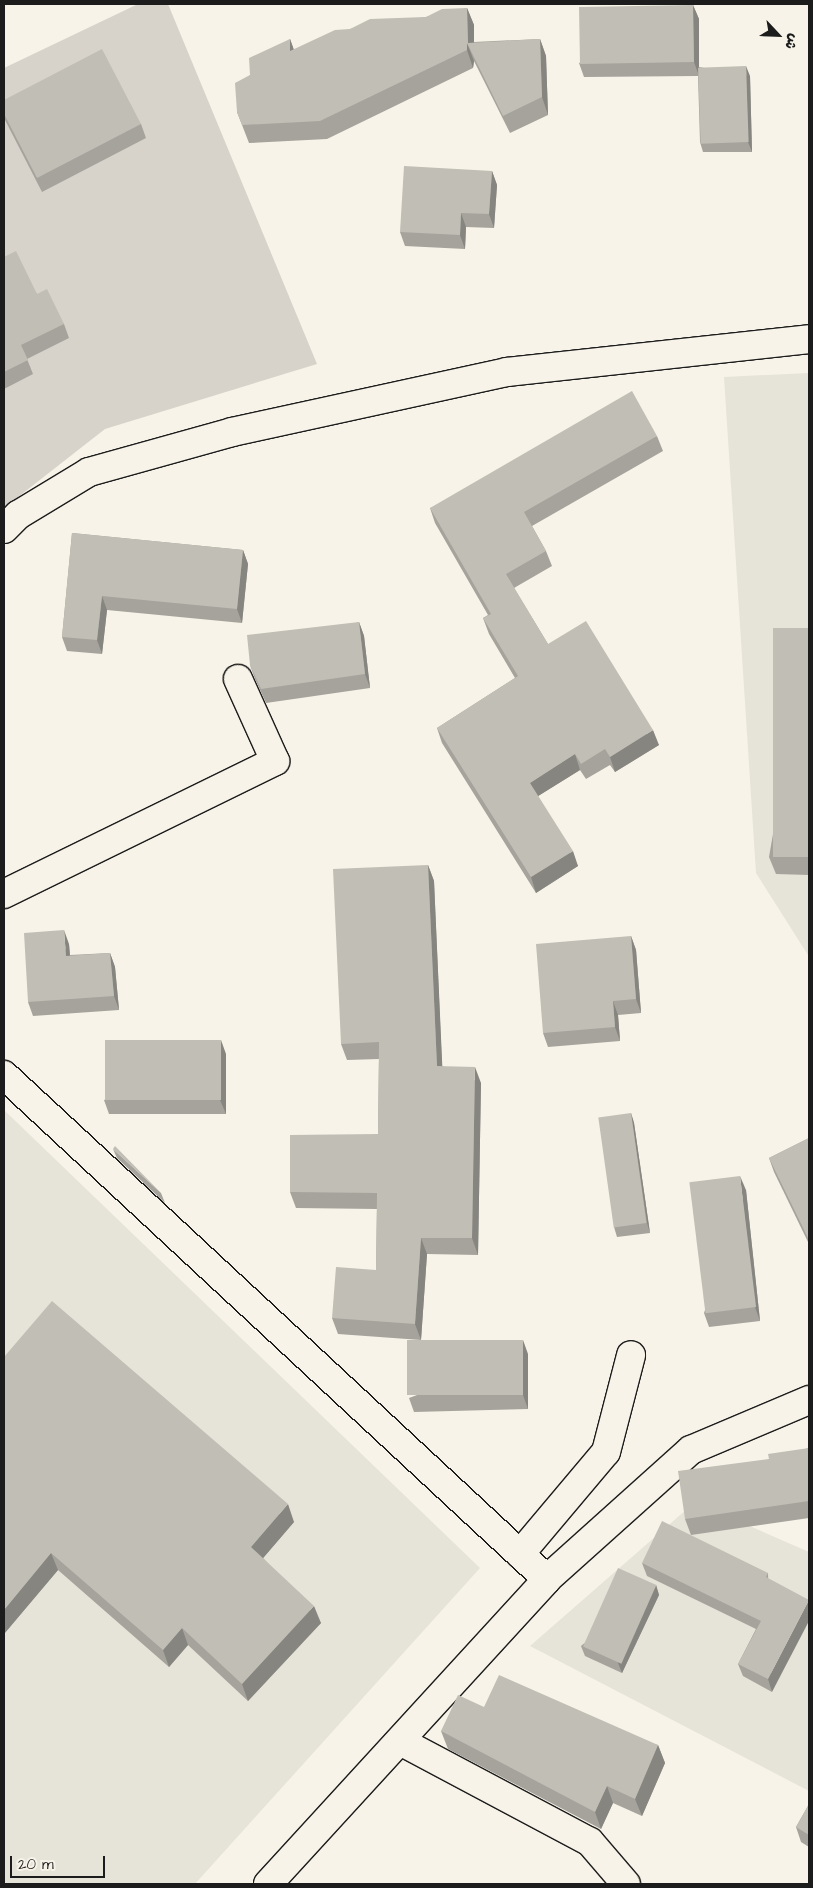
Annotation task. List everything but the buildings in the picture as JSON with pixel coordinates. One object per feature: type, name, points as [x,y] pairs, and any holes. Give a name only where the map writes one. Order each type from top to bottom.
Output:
[{"type":"street","points":[[4,529],[18,515],[89,472],[232,432],[507,372],[809,339]]},
{"type":"street","points":[[4,894],[275,761],[238,679]]},
{"type":"street","points":[[4,1075],[547,1579]]},
{"type":"street","points":[[520,1554],[606,1452],[631,1355]]},
{"type":"street","points":[[268,1884],[547,1579],[691,1450],[809,1400]]},
{"type":"street","points":[[400,1741],[590,1842],[626,1884]]},
{"type":"shaded area","points":[[138,4],[168,4],[317,364],[105,429],[4,508],[4,68]]},
{"type":"shaded area","points":[[809,373],[808,955],[756,873],[724,377]]},
{"type":"shaded area","points":[[4,1110],[480,1568],[195,1884],[4,1884]]},
{"type":"shaded area","points":[[695,1502],[809,1552],[809,1791],[530,1646]]}]
